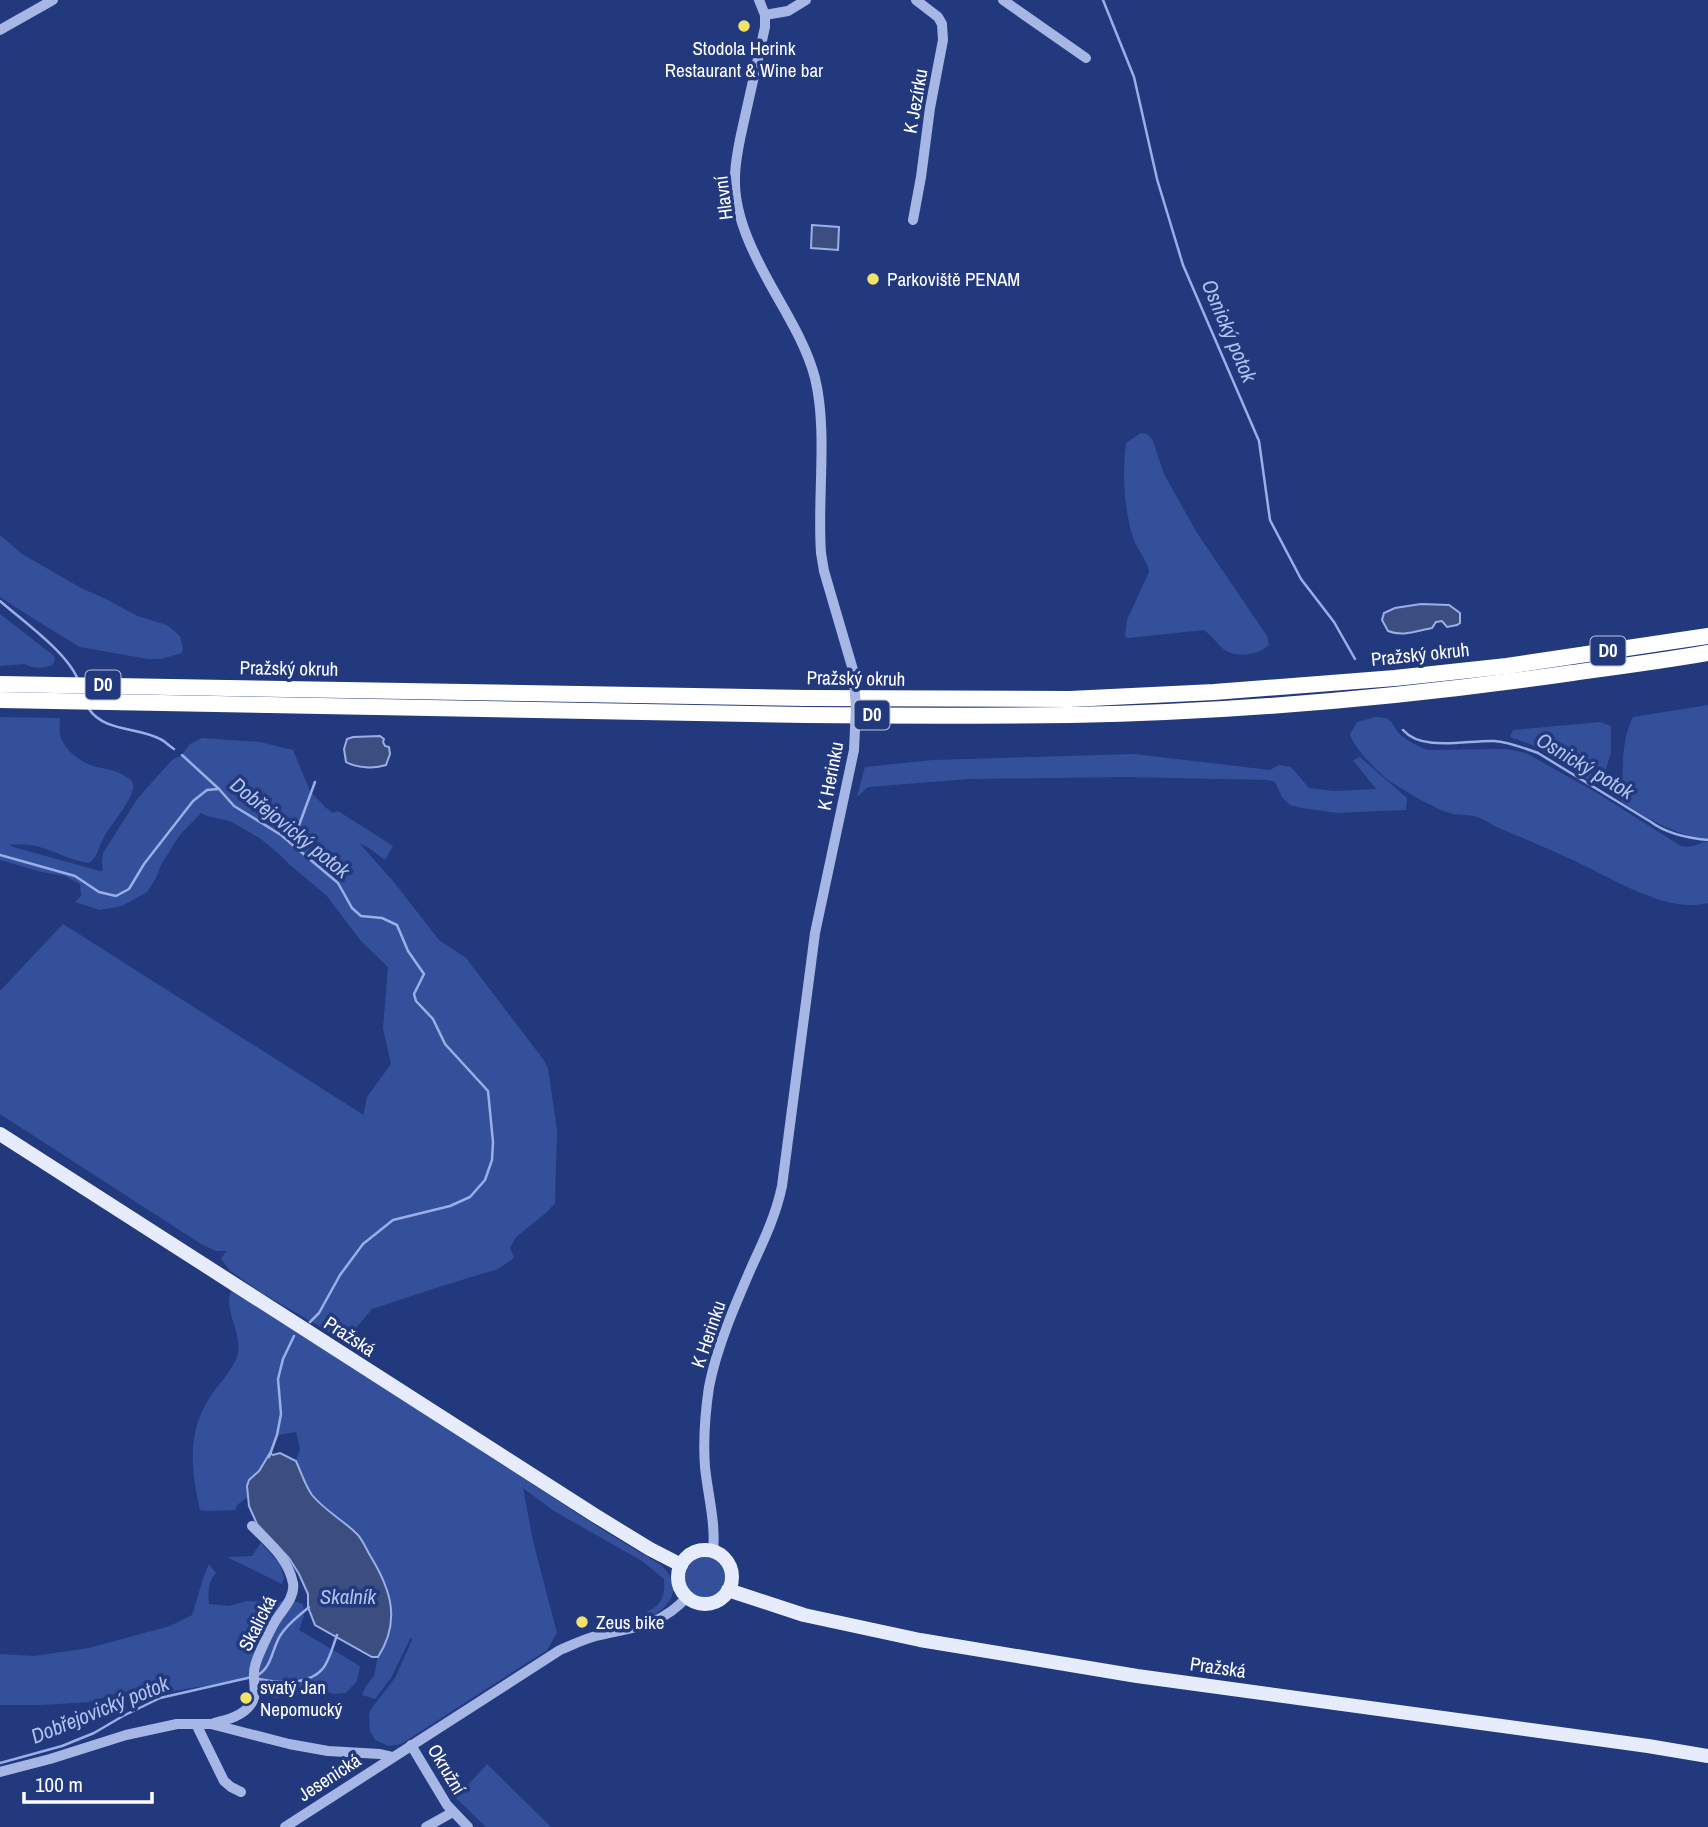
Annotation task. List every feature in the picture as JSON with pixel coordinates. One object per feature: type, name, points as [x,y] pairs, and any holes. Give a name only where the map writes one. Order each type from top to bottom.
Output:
[{"type":"highway","name":"Pražský okruh","points":[[0,684],[1070,699],[1395,678],[1507,666],[1708,636]]},
{"type":"highway","name":"Pražský okruh","points":[[0,700],[934,716],[1146,712],[1405,694],[1708,653]]},
{"type":"main road","name":"Pražská","points":[[0,1134],[596,1516],[681,1565]]},
{"type":"main road","points":[[713,1552],[724,1559],[729,1567],[731,1577],[728,1590],[720,1599],[708,1604],[698,1603],[681,1590],[678,1581],[681,1565],[694,1553],[713,1552]]},
{"type":"main road","name":"Pražská","points":[[728,1590],[804,1615],[920,1640],[1137,1676],[1708,1756]]},
{"type":"street","points":[[0,30],[53,0]]},
{"type":"street","points":[[759,0],[765,15],[788,11],[806,0]]},
{"type":"street","name":"K Jezírku","points":[[913,220],[943,40],[942,24],[938,17],[916,0]]},
{"type":"street","points":[[1003,0],[1086,58]]},
{"type":"street","name":"Hlavní","points":[[765,15],[765,27],[738,148],[736,197],[757,261],[808,357],[815,380]]},
{"type":"street","name":"K Herinku","points":[[713,1552],[714,1531],[705,1469],[704,1435],[713,1371],[742,1289],[775,1211],[783,1183],[815,933],[854,750],[856,707],[853,670],[821,553],[820,425],[815,380]]},
{"type":"street","name":"Skalická","points":[[0,1772],[126,1735],[177,1724],[211,1724],[230,1720],[251,1704],[254,1697],[254,1667],[293,1591],[293,1582],[284,1558],[252,1526]]},
{"type":"street","name":"Jesenická","points":[[285,1827],[560,1650],[589,1638],[650,1624],[673,1611],[687,1597]]},
{"type":"street","points":[[196,1724],[224,1781],[241,1792]]},
{"type":"street","name":"Skalická","points":[[211,1724],[309,1748],[393,1757]]},
{"type":"street","name":"Okružní","points":[[411,1745],[453,1812],[468,1827]]},
{"type":"street","name":"Okružní","points":[[426,1827],[453,1812]]},
{"type":"shaded area","points":[[1141,433],[1152,439],[1164,474],[1197,533],[1267,636],[1269,645],[1264,649],[1238,655],[1226,651],[1204,630],[1128,638],[1125,636],[1127,620],[1149,572],[1133,537],[1125,490],[1126,443]]},
{"type":"shaded area","points":[[0,535],[22,554],[81,588],[137,616],[167,625],[180,636],[182,653],[161,659],[148,659],[80,647],[0,597]]},
{"type":"shaded area","points":[[0,614],[53,655],[53,665],[41,668],[24,664],[0,666]]},
{"type":"shaded area","points":[[1708,705],[1708,839],[1684,834],[1659,824],[1615,796],[1617,786],[1622,786],[1625,742],[1633,717]]},
{"type":"shaded area","points":[[0,717],[60,718],[62,741],[74,756],[85,763],[123,775],[132,781],[133,786],[127,803],[89,863],[41,847],[9,845],[13,847],[103,870],[103,853],[138,798],[172,760],[182,755],[190,744],[202,738],[260,742],[293,750],[310,791],[326,808],[332,813],[338,811],[393,846],[385,860],[359,843],[439,940],[466,958],[548,1068],[557,1130],[555,1203],[516,1237],[510,1248],[514,1258],[498,1269],[372,1309],[356,1328],[362,1351],[262,1293],[229,1270],[221,1258],[227,1251],[216,1251],[201,1244],[0,1114],[0,991],[63,924],[363,1116],[367,1097],[391,1064],[383,1028],[388,967],[361,941],[326,895],[261,839],[230,821],[201,813],[179,836],[147,892],[122,906],[100,910],[75,902],[81,896],[80,884],[65,876],[0,860]]},
{"type":"shaded area","points":[[1376,717],[1390,721],[1402,736],[1427,750],[1506,749],[1526,753],[1597,793],[1681,846],[1708,842],[1708,903],[1675,904],[1641,893],[1482,819],[1446,812],[1422,800],[1386,778],[1352,740],[1350,734],[1357,722]]},
{"type":"shaded area","points":[[1600,722],[1611,726],[1611,752],[1603,779],[1593,783],[1532,745],[1510,737],[1513,730]]},
{"type":"shaded area","points":[[1134,754],[1270,770],[1279,765],[1291,767],[1309,788],[1334,791],[1376,789],[1353,760],[1360,757],[1407,798],[1406,810],[1337,813],[1302,808],[1290,805],[1282,797],[1275,782],[1268,780],[1125,777],[969,779],[868,787],[857,797],[865,767],[933,760]]},
{"type":"shaded area","points":[[232,1289],[661,1565],[670,1576],[673,1586],[668,1603],[652,1616],[630,1623],[625,1620],[649,1611],[659,1603],[663,1597],[664,1579],[642,1561],[554,1511],[523,1488],[533,1541],[557,1633],[547,1650],[401,1744],[389,1746],[375,1740],[370,1731],[371,1709],[395,1678],[413,1638],[410,1639],[391,1678],[375,1699],[362,1695],[374,1676],[378,1657],[387,1637],[392,1614],[387,1586],[358,1535],[310,1492],[296,1461],[300,1449],[296,1432],[277,1435],[259,1471],[249,1480],[248,1497],[237,1505],[235,1510],[200,1510],[194,1480],[194,1436],[204,1408],[231,1369],[238,1353],[229,1304]]},
{"type":"shaded area","points":[[261,1543],[280,1564],[284,1578],[282,1584],[227,1557],[252,1556]]},
{"type":"shaded area","points":[[705,1557],[713,1558],[719,1563],[724,1569],[724,1585],[719,1591],[713,1596],[705,1597],[697,1596],[691,1591],[686,1585],[685,1577],[686,1569],[691,1563],[697,1558]]},
{"type":"shaded area","points":[[209,1564],[216,1573],[209,1587],[209,1604],[229,1606],[247,1601],[294,1601],[303,1604],[304,1616],[299,1630],[360,1666],[357,1681],[346,1693],[334,1694],[314,1688],[294,1696],[274,1698],[264,1692],[257,1675],[156,1694],[121,1692],[89,1702],[0,1705],[0,1654],[34,1656],[89,1648],[170,1626],[192,1615]]},
{"type":"shaded area","points":[[487,1764],[551,1827],[486,1827],[456,1798]]},
{"type":"water","points":[[812,225],[839,227],[838,250],[811,248]]},
{"type":"water","points":[[1421,604],[1449,605],[1460,613],[1460,623],[1447,627],[1442,621],[1436,622],[1432,628],[1404,633],[1388,631],[1382,620],[1384,613],[1395,608]]},
{"type":"water","points":[[380,736],[384,739],[385,746],[389,747],[390,754],[386,765],[366,767],[346,762],[344,749],[347,739]]},
{"type":"water","name":"Skalník","points":[[270,1453],[280,1453],[296,1461],[312,1495],[359,1536],[378,1569],[388,1594],[391,1618],[385,1644],[378,1657],[372,1657],[315,1625],[308,1607],[308,1594],[299,1574],[289,1558],[257,1524],[249,1506],[247,1486]]},
{"type":"waterway","name":"Osnický potok","points":[[1103,0],[1134,77],[1157,179],[1183,265],[1259,441],[1270,520],[1301,579],[1334,622],[1355,659]]},
{"type":"waterway","name":"Dobřejovický potok","points":[[0,601],[55,648],[78,680]]},
{"type":"waterway","name":"Dobřejovický potok","points":[[89,709],[103,722],[152,735],[174,749]]},
{"type":"waterway","name":"Osnický potok","points":[[1403,730],[1411,737],[1433,743],[1494,741],[1533,751],[1664,830],[1685,837],[1708,840]]},
{"type":"waterway","name":"Dobřejovický potok","points":[[182,755],[234,806],[281,835],[338,883],[352,908],[361,916],[382,918],[397,925],[408,951],[424,974],[414,994],[416,1001],[433,1019],[445,1044],[488,1091],[493,1142],[492,1160],[485,1180],[470,1197],[450,1206],[393,1220],[363,1244],[340,1275],[319,1313],[310,1322]]},
{"type":"waterway","points":[[292,844],[315,782]]},
{"type":"waterway","points":[[0,855],[75,876],[99,892],[116,896],[129,889],[144,864],[193,801],[207,790],[218,789]]},
{"type":"waterway","name":"Dobřejovický potok","points":[[269,1457],[281,1414],[278,1379],[283,1359],[294,1336]]},
{"type":"waterway","points":[[258,1675],[269,1663],[283,1632],[309,1607]]},
{"type":"waterway","name":"Dobřejovický potok","points":[[259,1679],[293,1682],[311,1677],[324,1667],[337,1635]]},
{"type":"waterway","name":"Dobřejovický potok","points":[[0,1763],[62,1746],[94,1733],[160,1698],[252,1677]]},
{"type":"place","name":"Stodola Herink Restaurant & Wine bar","points":[[744,26]]},
{"type":"place","name":"Parkoviště PENAM","points":[[873,279]]},
{"type":"place","name":"Zeus bike","points":[[582,1622]]},
{"type":"place","name":"svatý Jan Nepomucký","points":[[246,1698]]}]
